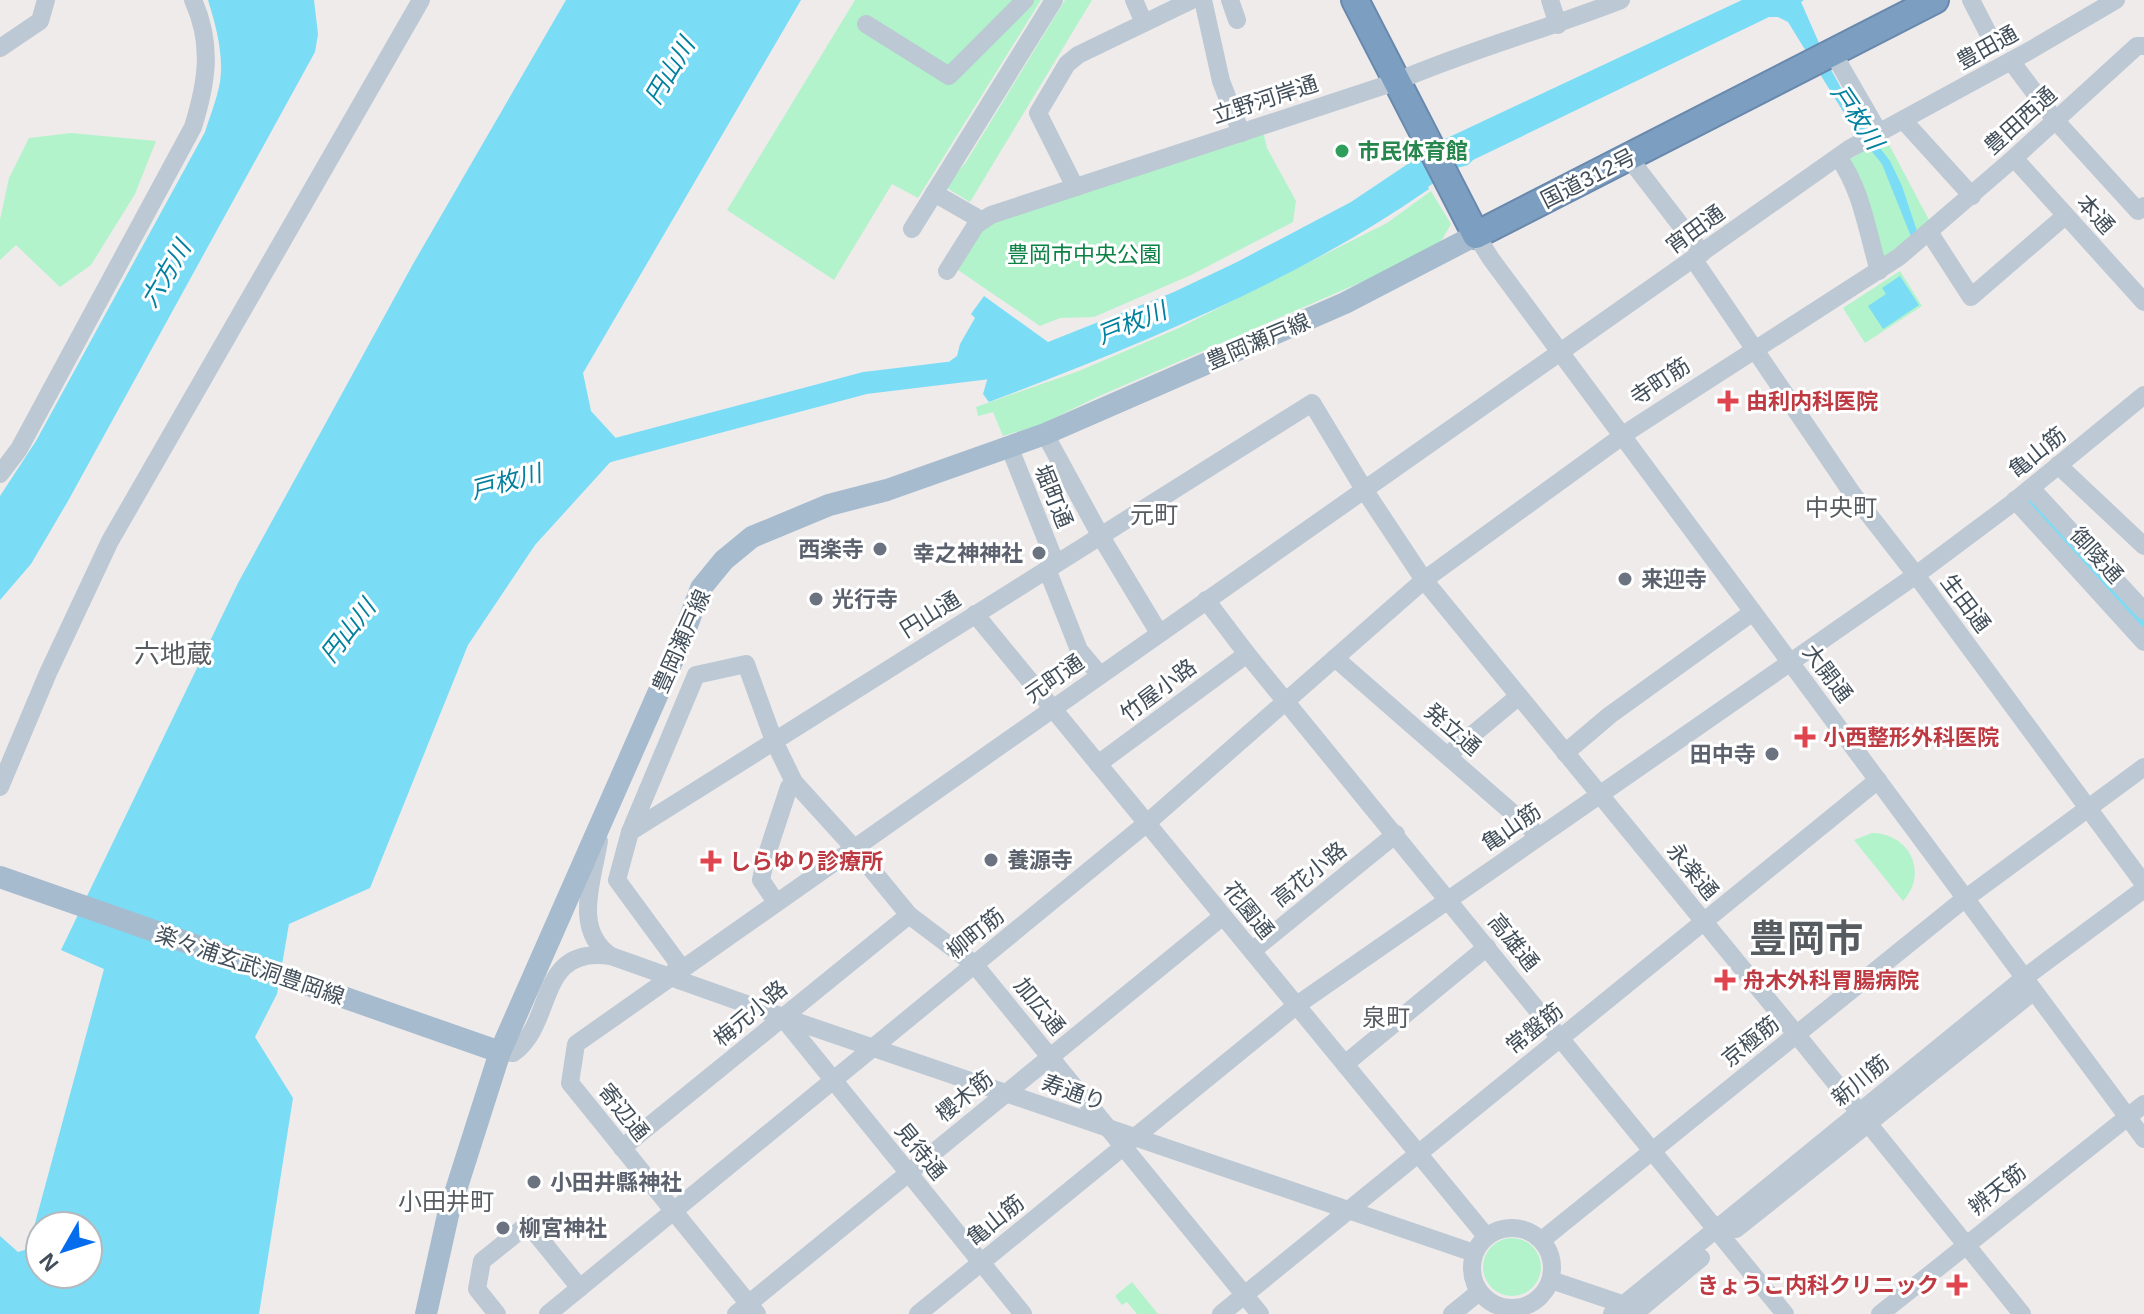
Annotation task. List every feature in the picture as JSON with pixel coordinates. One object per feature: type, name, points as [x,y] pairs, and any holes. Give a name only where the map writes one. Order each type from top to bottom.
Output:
[{"type":"highway","points":[[1355,0],[1476,235]]},
{"type":"highway","name":"国道312号","points":[[1476,235],[1935,0]]},
{"type":"main road","name":"豊岡瀬戸線","points":[[426,1314],[448,1215],[494,1050],[603,819],[682,639],[701,588],[724,560],[752,537],[786,521],[829,505],[887,490],[1045,434],[1345,303],[1476,235]]},
{"type":"main road","name":"楽々浦玄武洞豊岡線","points":[[0,877],[494,1050]]},
{"type":"street","points":[[0,48],[40,21],[46,0]]},
{"type":"street","points":[[0,474],[19,449],[193,127],[203,97],[207,47],[204,24],[193,0]]},
{"type":"street","points":[[0,787],[48,673],[110,541],[421,0]]},
{"type":"street","points":[[866,24],[949,76],[1025,0]]},
{"type":"street","points":[[912,229],[1054,0]]},
{"type":"street","points":[[1134,0],[1144,23]]},
{"type":"street","points":[[1075,187],[1040,118],[1039,110],[1069,61],[1192,0]]},
{"type":"street","points":[[1203,0],[1221,81],[1241,133]]},
{"type":"street","points":[[1230,0],[1237,20]]},
{"type":"street","points":[[1550,0],[1558,25]]},
{"type":"street","points":[[1971,0],[1989,35]]},
{"type":"street","name":"豊田通","points":[[1870,136],[2011,61],[2116,0]]},
{"type":"street","name":"立野河岸通","points":[[981,220],[1395,82],[1441,62],[1558,25],[1611,2]]},
{"type":"street","name":"豊田西通","points":[[1929,232],[2137,46],[2144,46]]},
{"type":"street","points":[[1833,53],[1870,136]]},
{"type":"street","points":[[2011,61],[2055,120],[2138,211],[2144,206]]},
{"type":"street","points":[[1903,120],[1972,196]]},
{"type":"street","name":"宵田通","points":[[1560,353],[1870,136]]},
{"type":"street","points":[[1838,157],[1850,173],[1861,202],[1879,271]]},
{"type":"street","name":"生田通","points":[[1629,158],[1698,256],[1754,348],[1852,493],[1916,575],[2144,886]]},
{"type":"street","name":"本通","points":[[2014,158],[2144,302]]},
{"type":"street","points":[[934,193],[981,220],[947,271]]},
{"type":"street","points":[[1929,232],[1971,297],[2065,216]]},
{"type":"street","name":"寺町筋","points":[[1424,580],[1622,436],[1754,348],[1879,271],[1929,232]]},
{"type":"street","name":"大開通","points":[[1476,235],[1560,353],[2144,1139]]},
{"type":"street","name":"元町通","points":[[576,1044],[666,975],[854,848],[1560,353]]},
{"type":"street","name":"亀山筋","points":[[918,1314],[1297,1005],[1916,575],[2031,488],[2144,395]]},
{"type":"street","name":"円山通","points":[[630,832],[1312,403],[1365,491]]},
{"type":"street","points":[[1045,434],[1100,535],[1159,633]]},
{"type":"street","name":"堀町通","points":[[1009,446],[1079,650],[1100,675]]},
{"type":"street","points":[[2058,465],[2144,546]]},
{"type":"street","points":[[2031,488],[2144,611]]},
{"type":"street","name":"永楽通","points":[[1365,491],[1424,580],[1797,1034],[2022,1314]]},
{"type":"street","name":"御陵通","points":[[2015,500],[2144,642]]},
{"type":"street","name":"柳町筋","points":[[548,1314],[1147,823],[1424,580]]},
{"type":"street","name":"高雄通","points":[[1206,600],[1785,1314]]},
{"type":"street","points":[[1565,753],[1610,715],[1753,612]]},
{"type":"street","name":"花園通","points":[[975,614],[1486,1236]]},
{"type":"street","name":"竹屋小路","points":[[1098,764],[1247,654]]},
{"type":"street","name":"発立通","points":[[1335,658],[1539,836]]},
{"type":"street","name":"加広通","points":[[630,832],[696,675],[746,664],[774,741],[794,782],[909,915],[974,964],[1108,1129]]},
{"type":"street","points":[[1448,755],[1519,696]]},
{"type":"street","name":"京極筋","points":[[1542,1240],[1965,898],[2144,767]]},
{"type":"street","name":"常盤筋","points":[[1221,1314],[1878,780]]},
{"type":"street","points":[[776,902],[761,880],[789,787],[794,782]]},
{"type":"street","points":[[603,819],[588,920],[592,938],[611,956]]},
{"type":"street","points":[[630,832],[617,880],[678,963],[666,975]]},
{"type":"street","name":"高花小路","points":[[1252,951],[1396,834]]},
{"type":"street","name":"新川筋","points":[[1632,1311],[1721,1234],[2029,984],[2144,886]]},
{"type":"street","name":"梅元小路","points":[[622,1148],[909,915]]},
{"type":"street","name":"櫻木筋","points":[[747,1311],[908,1173],[1223,916]]},
{"type":"street","points":[[1345,1064],[1487,947]]},
{"type":"street","points":[[494,1050],[513,1053],[525,1041],[554,980],[563,968],[582,956],[611,956]]},
{"type":"street","name":"寿通り","points":[[611,956],[1108,1129],[1129,1142],[1348,1209],[1474,1253]]},
{"type":"street","name":"見待通","points":[[783,1017],[1023,1314]]},
{"type":"street","name":"寄辺通","points":[[576,1044],[570,1083],[673,1211],[747,1311]]},
{"type":"street","name":"辨天筋","points":[[1880,1314],[2144,1104]]},
{"type":"street","points":[[1129,1142],[1260,1314]]},
{"type":"street","points":[[497,1314],[477,1289],[482,1261],[528,1224],[580,1288]]},
{"type":"street","points":[[1515,1228],[1529,1231],[1542,1240],[1552,1259],[1551,1280],[1542,1307],[1506,1308],[1491,1303],[1479,1292],[1471,1269],[1474,1253],[1486,1236],[1500,1229],[1515,1228]]},
{"type":"street","points":[[1551,1280],[1632,1311]]},
{"type":"street","points":[[1452,1314],[1479,1292]]},
{"type":"green space","points":[[855,0],[1041,0],[918,198],[892,184],[834,280],[727,210]]},
{"type":"green space","points":[[1065,0],[1092,0],[970,202],[945,187],[966,162]]},
{"type":"green space","name":"豊岡市中央公園","points":[[1263,131],[1267,148],[1296,201],[1293,222],[1191,275],[1094,317],[1060,318],[1040,326],[955,268],[977,229]]},
{"type":"green space","points":[[71,133],[156,141],[135,194],[91,265],[60,287],[16,245],[0,260],[0,220],[9,178],[29,138]]},
{"type":"green space","points":[[1885,137],[1929,220],[1884,260],[1848,161]]},
{"type":"green space","name":"豊岡市中央公園","points":[[1431,191],[1451,224],[1439,245],[1040,425],[1003,436],[993,412],[978,416],[976,407],[1079,371],[1179,328],[1387,223]]},
{"type":"green space","points":[[1900,271],[1922,306],[1865,343],[1843,308]]},
{"type":"green space","points":[[1872,833],[1896,840],[1911,856],[1914,879],[1903,901],[1854,840]]},
{"type":"green space","points":[[1512,1238],[1532,1247],[1541,1267],[1532,1287],[1512,1296],[1492,1287],[1483,1267],[1492,1247]]},
{"type":"green space","points":[[1132,1282],[1158,1314],[1137,1314],[1127,1302],[1122,1305],[1115,1296]]},
{"type":"water","name":"六方川","points":[[208,0],[314,0],[318,34],[315,52],[68,501],[31,564],[0,600],[0,496],[36,441],[205,132],[221,72],[218,41]]},
{"type":"water","name":"円山川","points":[[566,0],[801,0],[583,373],[591,411],[624,447],[535,545],[468,645],[370,888],[289,924],[277,994],[255,1037],[293,1098],[259,1314],[0,1314],[0,1236],[18,1252],[24,1250],[24,1290],[104,1290],[104,1210],[39,1210],[104,969],[61,950],[238,583],[413,264]]},
{"type":"water","points":[[1742,0],[1804,0],[1801,2],[1830,68],[1860,122],[1890,161],[1902,186],[1918,234],[1912,239],[1882,164],[1855,131],[1788,22],[1769,17],[1468,165],[1453,169],[1429,189],[1326,253],[1160,334],[989,402],[983,394],[990,370],[978,364],[952,370],[950,361],[957,356],[960,344],[975,318],[971,314],[984,296],[1048,342],[1174,292],[1237,262],[1351,202],[1445,139]]},
{"type":"water","points":[[1900,276],[1919,305],[1883,329],[1868,306],[1886,294],[1882,288]]},
{"type":"waterway","name":"戸枚川","points":[[598,454],[865,383],[989,368],[1016,361]]},
{"type":"waterway","name":"戸枚川","points":[[2036,505],[2144,627]]},
{"type":"place","name":"市民体育館","points":[[1342,151]]},
{"type":"place","name":"由利内科医院","points":[[1728,401]]},
{"type":"place","name":"西楽寺","points":[[880,549]]},
{"type":"place","name":"幸之神神社","points":[[1039,553]]},
{"type":"place","name":"来迎寺","points":[[1625,579]]},
{"type":"place","name":"光行寺","points":[[816,599]]},
{"type":"place","name":"小西整形外科医院","points":[[1805,737]]},
{"type":"place","name":"田中寺","points":[[1772,754]]},
{"type":"place","name":"養源寺","points":[[991,860]]},
{"type":"place","name":"しらゆり診療所","points":[[711,861]]},
{"type":"place","name":"舟木外科胃腸病院","points":[[1725,980]]},
{"type":"place","name":"小田井縣神社","points":[[534,1182]]},
{"type":"place","name":"柳宮神社","points":[[503,1228]]},
{"type":"place","name":"きょうこ内科クリニック","points":[[1957,1285]]},
{"type":"district","name":"中央町","points":[[1841,508]]},
{"type":"district","name":"元町","points":[[1154,515]]},
{"type":"district","name":"六地蔵","points":[[173,654]]},
{"type":"district","name":"豊岡市","points":[[1806,939]]},
{"type":"district","name":"泉町","points":[[1386,1018]]},
{"type":"district","name":"小田井町","points":[[446,1202]]}]
